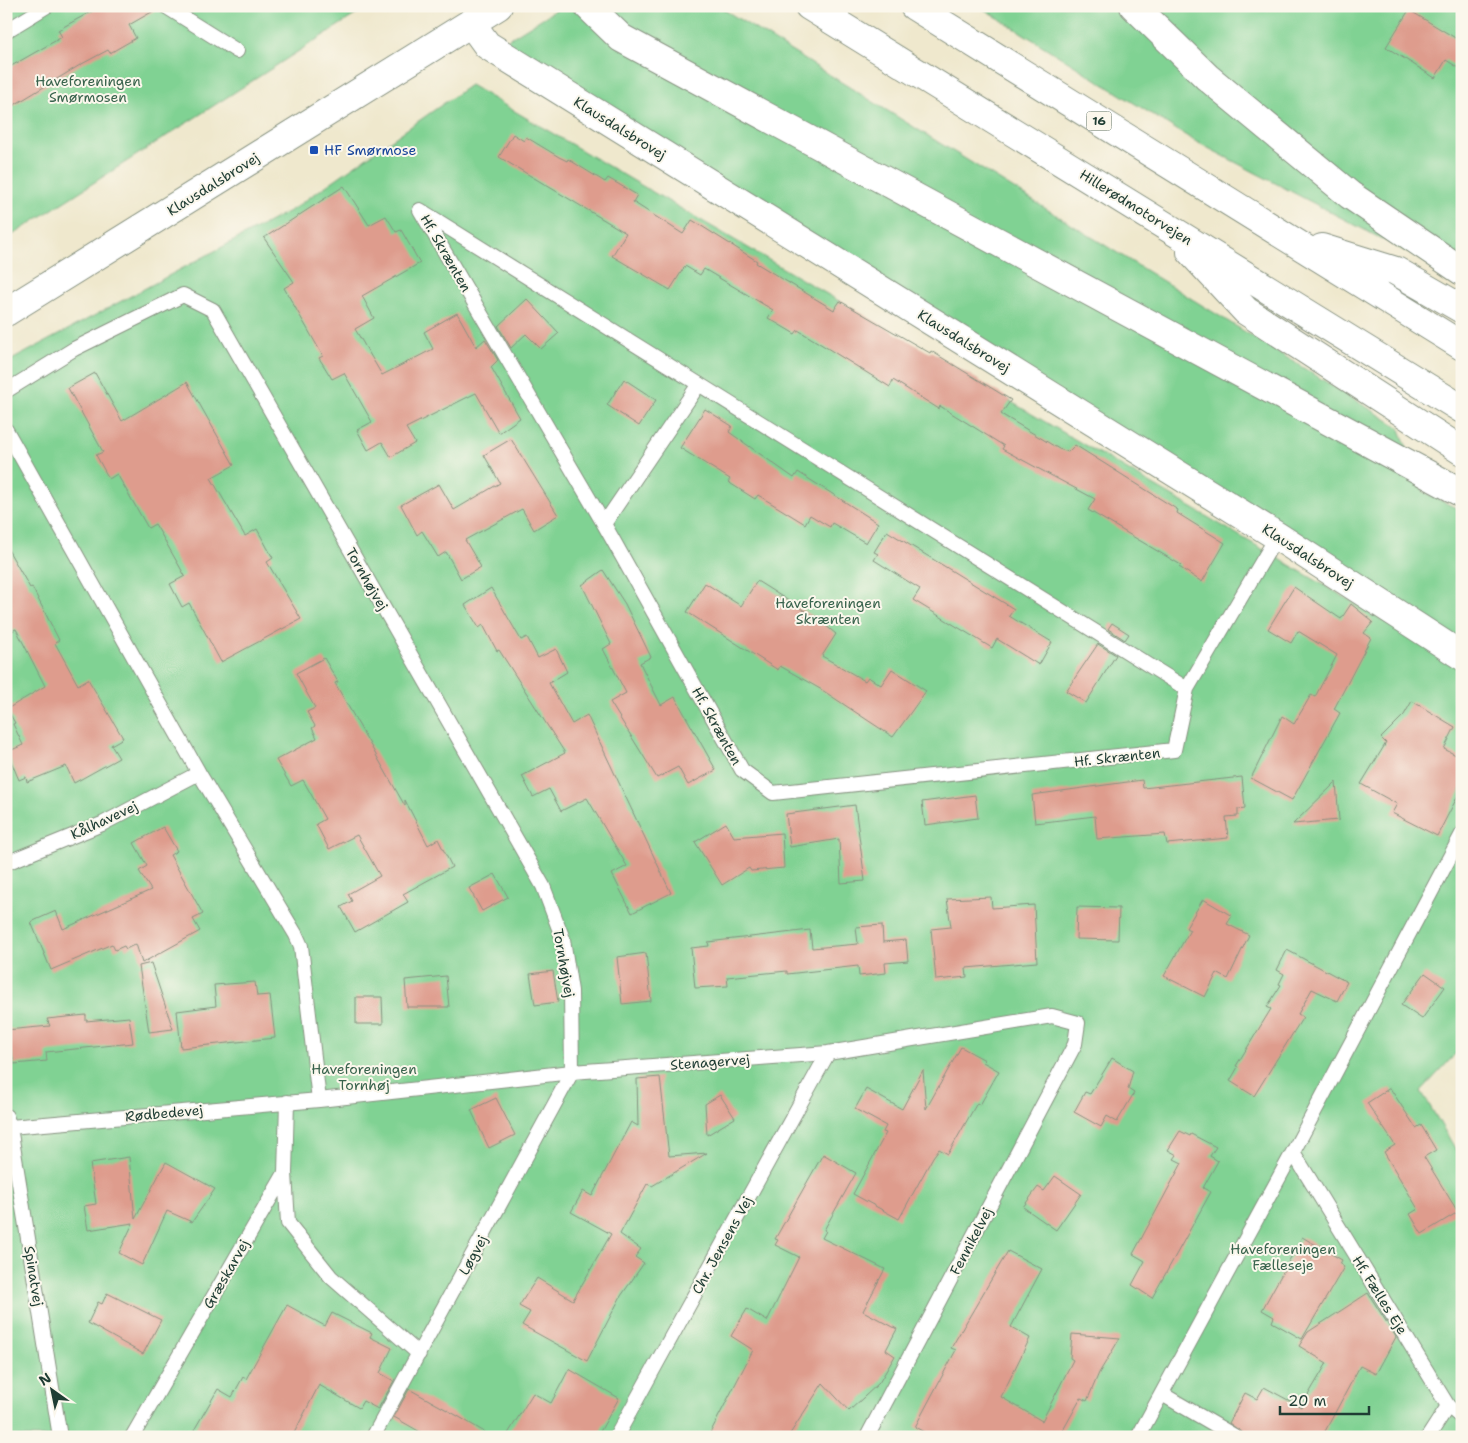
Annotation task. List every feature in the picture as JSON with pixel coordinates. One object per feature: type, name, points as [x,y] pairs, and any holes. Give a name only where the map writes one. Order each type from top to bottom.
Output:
[{"type":"main road","name":"Klausdalsbrovej","points":[[6,312],[498,6]]},
{"type":"main road","points":[[588,6],[621,38],[1462,493]]},
{"type":"main road","name":"Hillerødmotorvejen","points":[[809,6],[1462,409]]},
{"type":"main road","name":"16","points":[[914,6],[1462,346]]},
{"type":"main road","points":[[1134,6],[1207,77],[1350,195],[1462,271]]},
{"type":"main road","name":"Klausdalsbrovej","points":[[471,23],[487,45],[1277,536],[1462,656]]},
{"type":"main road","points":[[1164,224],[1246,311],[1462,451]]},
{"type":"main road","name":"16","points":[[1284,236],[1396,271],[1462,309]]},
{"type":"lane","points":[[6,31],[47,6]]},
{"type":"lane","points":[[165,6],[237,51]]},
{"type":"lane","name":"Hf. Skrænten","points":[[420,210],[1187,689],[1174,750],[773,793],[742,770],[604,524],[420,210]]},
{"type":"lane","name":"Tornhøjvej","points":[[6,391],[74,349],[183,295],[213,310],[543,886],[563,939],[572,992],[572,1072]]},
{"type":"lane","points":[[604,524],[699,384]]},
{"type":"lane","points":[[6,430],[199,773],[301,946],[318,1100]]},
{"type":"lane","points":[[1187,689],[1277,536]]},
{"type":"lane","name":"Kålhavevej","points":[[6,864],[102,824],[199,773]]},
{"type":"lane","points":[[1138,1437],[1293,1152],[1462,834]]},
{"type":"lane","name":"Stenagervej","points":[[318,1100],[572,1072],[828,1053],[1052,1016],[1078,1023],[1074,1044]]},
{"type":"lane","name":"Fennikelvej","points":[[867,1437],[1074,1044]]},
{"type":"lane","name":"Chr. Jensens Vej","points":[[616,1437],[828,1053]]},
{"type":"lane","name":"Løgvej","points":[[373,1437],[572,1072]]},
{"type":"lane","name":"Rødbedevej","points":[[8,1122],[318,1100]]},
{"type":"lane","name":"Græskarvej","points":[[132,1437],[285,1173],[287,1102]]},
{"type":"lane","name":"Spinatvej","points":[[8,1122],[60,1437]]},
{"type":"lane","name":"Hf. Fælles Eje","points":[[1293,1152],[1448,1406],[1462,1418]]},
{"type":"lane","points":[[285,1173],[288,1224],[331,1276],[419,1354]]},
{"type":"lane","points":[[1162,1394],[1236,1437]]},
{"type":"lane","points":[[1428,1437],[1448,1406]]},
{"type":"green space","name":"Haveforeningen Smørmosen","points":[[6,6],[369,6],[6,239]]},
{"type":"green space","points":[[562,6],[718,6],[1399,427],[1424,492],[1462,511],[1462,645],[501,44]]},
{"type":"green space","points":[[979,6],[1462,6],[1462,281],[1193,140]]},
{"type":"green space","points":[[470,85],[1462,666],[1462,1047],[1421,1091],[1462,1160],[1462,1437],[6,1437],[6,363],[293,209]]},
{"type":"building","points":[[101,6],[156,6],[157,9],[129,25],[136,38],[110,53],[108,50],[80,65],[6,110],[6,69],[62,37],[58,30]]},
{"type":"building","points":[[1409,10],[1462,42],[1462,70],[1446,60],[1435,78],[1386,47]]},
{"type":"building","points":[[513,134],[524,141],[526,137],[559,157],[567,161],[568,159],[605,182],[608,178],[637,195],[633,202],[683,234],[692,220],[757,261],[756,263],[834,310],[840,301],[930,353],[931,351],[1011,400],[1001,414],[1059,449],[1068,452],[1075,445],[1178,510],[1177,513],[1225,543],[1202,582],[1179,567],[1181,565],[1088,510],[1095,499],[1002,449],[1004,446],[940,406],[939,409],[893,380],[890,387],[798,330],[795,334],[768,318],[773,310],[704,269],[700,275],[685,266],[670,290],[612,256],[626,233],[499,157]]},
{"type":"building","points":[[344,186],[369,225],[386,216],[396,232],[401,230],[420,263],[362,296],[374,318],[355,329],[382,375],[433,349],[424,332],[457,313],[476,347],[485,339],[498,360],[491,367],[520,418],[499,433],[476,393],[406,428],[415,443],[391,457],[382,442],[368,450],[357,430],[372,422],[344,373],[332,379],[319,358],[323,356],[284,288],[294,282],[264,238]]},
{"type":"building","points":[[527,299],[559,333],[541,349],[526,334],[511,348],[498,326]]},
{"type":"building","points":[[95,373],[122,421],[187,382],[234,465],[211,478],[245,536],[257,529],[273,558],[267,562],[301,619],[221,662],[189,603],[182,607],[170,584],[185,576],[155,524],[148,528],[117,474],[109,479],[96,455],[103,452],[68,388]]},
{"type":"building","points":[[624,379],[656,400],[639,426],[607,405]]},
{"type":"building","points":[[705,409],[732,426],[729,432],[794,478],[798,472],[878,523],[866,543],[832,523],[830,527],[810,515],[805,524],[758,495],[755,499],[728,482],[730,479],[680,448]]},
{"type":"building","points":[[511,439],[558,515],[534,530],[522,509],[465,540],[481,567],[461,579],[446,552],[438,557],[422,531],[417,535],[401,505],[439,484],[454,510],[500,483],[484,455]]},
{"type":"building","points":[[887,531],[1014,609],[1009,616],[1052,642],[1039,665],[997,639],[992,648],[913,600],[920,589],[874,560],[878,554],[874,552]]},
{"type":"building","points":[[6,546],[30,588],[32,587],[59,640],[55,643],[78,685],[88,679],[123,738],[111,745],[119,758],[74,783],[66,766],[27,782],[26,777],[19,780],[7,752],[23,745],[13,724],[15,723],[7,709],[45,686],[16,629],[6,634]]},
{"type":"building","points":[[603,570],[625,604],[651,657],[640,663],[661,705],[675,697],[716,770],[688,785],[678,767],[657,778],[610,702],[626,693],[603,649],[611,644],[582,585]]},
{"type":"building","points":[[757,581],[819,620],[836,634],[822,656],[865,681],[868,677],[881,685],[892,669],[926,691],[893,737],[822,690],[780,666],[778,670],[687,612],[705,583],[741,606]]},
{"type":"building","points":[[1294,587],[1341,619],[1351,604],[1373,622],[1364,633],[1371,638],[1334,709],[1340,713],[1292,800],[1251,778],[1282,716],[1294,724],[1311,695],[1315,697],[1337,655],[1298,631],[1291,643],[1268,629]]},
{"type":"building","points":[[491,588],[521,640],[527,637],[538,658],[556,649],[567,672],[549,683],[572,724],[587,715],[671,893],[632,913],[612,874],[627,866],[587,798],[561,811],[549,789],[533,797],[522,776],[565,753],[499,650],[497,651],[483,625],[479,628],[465,605]]},
{"type":"building","points":[[1112,623],[1129,634],[1125,640],[1108,629]]},
{"type":"building","points":[[1098,644],[1116,655],[1086,703],[1066,691]]},
{"type":"building","points":[[324,658],[338,682],[335,683],[405,806],[405,800],[428,845],[438,839],[452,867],[403,894],[408,902],[355,932],[341,907],[352,901],[348,894],[380,876],[357,835],[329,849],[316,824],[325,819],[303,780],[291,786],[276,760],[317,738],[312,728],[315,726],[307,712],[315,708],[296,673]]},
{"type":"building","points":[[1412,701],[1455,727],[1444,749],[1462,758],[1462,788],[1437,836],[1392,813],[1397,804],[1361,784],[1386,743],[1381,738],[1404,715]]},
{"type":"building","points":[[1242,777],[1245,808],[1238,809],[1238,816],[1226,817],[1228,838],[1167,844],[1165,834],[1097,839],[1095,816],[1035,823],[1032,795],[1142,780],[1143,788]]},
{"type":"building","points":[[1336,782],[1339,820],[1293,824]]},
{"type":"building","points":[[975,795],[978,818],[925,825],[922,802]]},
{"type":"building","points":[[855,805],[865,881],[841,883],[839,839],[790,847],[786,814]]},
{"type":"building","points":[[726,823],[734,837],[782,833],[784,868],[751,871],[749,868],[722,885],[695,842]]},
{"type":"building","points":[[163,827],[177,851],[170,855],[203,914],[193,919],[200,931],[142,963],[136,944],[126,949],[124,946],[115,950],[112,944],[51,970],[31,922],[56,911],[63,929],[151,890],[139,871],[147,866],[134,843]]},
{"type":"building","points":[[495,874],[508,897],[482,911],[469,888]]},
{"type":"building","points":[[991,897],[992,908],[1034,905],[1037,962],[966,968],[967,977],[936,980],[931,929],[951,927],[947,899]]},
{"type":"building","points":[[1203,899],[1232,916],[1227,924],[1249,935],[1228,979],[1217,973],[1205,997],[1164,976],[1190,930],[1186,928]]},
{"type":"building","points":[[1077,907],[1119,908],[1118,940],[1076,939]]},
{"type":"building","points":[[882,925],[883,942],[906,940],[908,961],[885,963],[886,973],[859,976],[858,966],[787,974],[787,971],[727,977],[728,986],[695,988],[691,948],[709,946],[708,942],[810,930],[812,948],[858,944],[856,927]]},
{"type":"building","points":[[1287,950],[1347,982],[1337,1001],[1312,989],[1298,1014],[1303,1017],[1254,1096],[1230,1081],[1238,1067],[1236,1066],[1271,1009],[1267,1007],[1281,985],[1279,984],[1284,974],[1277,970]]},
{"type":"building","points":[[646,953],[651,1001],[622,1004],[617,957]]},
{"type":"building","points":[[151,963],[173,1029],[149,1032],[139,966]]},
{"type":"building","points":[[553,971],[558,1002],[535,1005],[530,974]]},
{"type":"building","points":[[1425,973],[1445,987],[1422,1019],[1401,1005]]},
{"type":"building","points":[[446,976],[449,1007],[407,1007],[405,980]]},
{"type":"building","points":[[255,982],[257,996],[270,995],[275,1038],[181,1048],[177,1011],[216,1006],[214,985]]},
{"type":"building","points":[[356,997],[382,997],[383,1024],[356,1024]]},
{"type":"building","points":[[86,1015],[86,1021],[129,1017],[133,1043],[46,1052],[47,1061],[14,1064],[12,1053],[8,1054],[6,1030],[50,1026],[47,1019]]},
{"type":"building","points":[[961,1047],[985,1060],[983,1062],[999,1071],[980,1105],[977,1103],[948,1154],[939,1149],[933,1157],[899,1219],[853,1194],[886,1133],[883,1132],[886,1126],[855,1109],[866,1089],[902,1109],[923,1070],[926,1109]]},
{"type":"building","points":[[1112,1058],[1133,1071],[1128,1089],[1134,1093],[1117,1122],[1107,1116],[1101,1127],[1074,1112],[1085,1092],[1090,1094]]},
{"type":"building","points":[[660,1077],[669,1156],[707,1153],[652,1186],[647,1184],[620,1234],[641,1249],[635,1257],[644,1263],[621,1296],[587,1361],[522,1325],[530,1312],[519,1306],[537,1278],[573,1300],[611,1234],[571,1212],[583,1191],[592,1196],[631,1122],[638,1126],[637,1079]]},
{"type":"building","points":[[1390,1088],[1416,1128],[1421,1125],[1436,1150],[1424,1157],[1458,1212],[1422,1234],[1410,1214],[1418,1209],[1384,1152],[1395,1145],[1367,1103]]},
{"type":"building","points":[[720,1095],[735,1118],[707,1135],[705,1104]]},
{"type":"building","points":[[496,1098],[515,1135],[489,1148],[471,1110]]},
{"type":"building","points":[[1180,1131],[1190,1136],[1191,1134],[1216,1147],[1210,1156],[1218,1161],[1203,1188],[1211,1192],[1152,1298],[1132,1285],[1145,1261],[1133,1254],[1182,1163],[1174,1159],[1177,1155],[1168,1150]]},
{"type":"building","points":[[823,1154],[856,1173],[824,1230],[826,1231],[822,1238],[885,1269],[863,1311],[897,1329],[886,1350],[895,1356],[879,1383],[849,1411],[823,1383],[788,1437],[708,1437],[753,1350],[731,1336],[747,1309],[767,1321],[799,1257],[775,1245],[778,1240],[775,1239]]},
{"type":"building","points":[[129,1157],[135,1219],[166,1162],[215,1189],[192,1222],[167,1211],[142,1265],[119,1253],[133,1223],[88,1230],[84,1206],[96,1204],[90,1163]]},
{"type":"building","points":[[1055,1176],[1081,1194],[1056,1230],[1023,1207],[1038,1187],[1044,1191]]},
{"type":"building","points":[[1302,1237],[1342,1260],[1340,1264],[1344,1267],[1302,1339],[1272,1322],[1274,1317],[1262,1310]]},
{"type":"building","points":[[1008,1251],[1042,1269],[1011,1327],[1030,1338],[1001,1397],[1042,1421],[1073,1360],[1070,1358],[1072,1334],[1120,1338],[1099,1373],[1087,1401],[1081,1398],[1062,1432],[1071,1437],[933,1437],[915,1427],[956,1350],[951,1348]]},
{"type":"building","points":[[107,1293],[161,1320],[143,1354],[88,1323],[98,1302],[102,1304]]},
{"type":"building","points":[[1368,1293],[1396,1337],[1376,1374],[1360,1366],[1322,1437],[1248,1437],[1229,1423],[1245,1393],[1257,1399],[1264,1387],[1301,1407],[1327,1363],[1299,1346],[1308,1332]]},
{"type":"building","points":[[287,1305],[325,1326],[332,1313],[372,1333],[370,1337],[392,1348],[380,1373],[394,1381],[378,1409],[363,1401],[359,1408],[319,1385],[292,1437],[190,1437],[218,1389],[232,1397],[243,1377],[246,1379]]},
{"type":"building","points":[[569,1369],[619,1398],[597,1437],[506,1437],[533,1393],[551,1403]]},
{"type":"building","points":[[409,1389],[493,1437],[429,1437],[394,1417]]},
{"type":"place","name":"HF Smørmose","points":[[314,150]]},
{"type":"park label","name":"Haveforeningen Skrænten","points":[[828,612]]},
{"type":"park label","name":"Haveforeningen Tornhøj","points":[[364,1078]]},
{"type":"park label","name":"Haveforeningen Fælleseje","points":[[1283,1258]]}]
